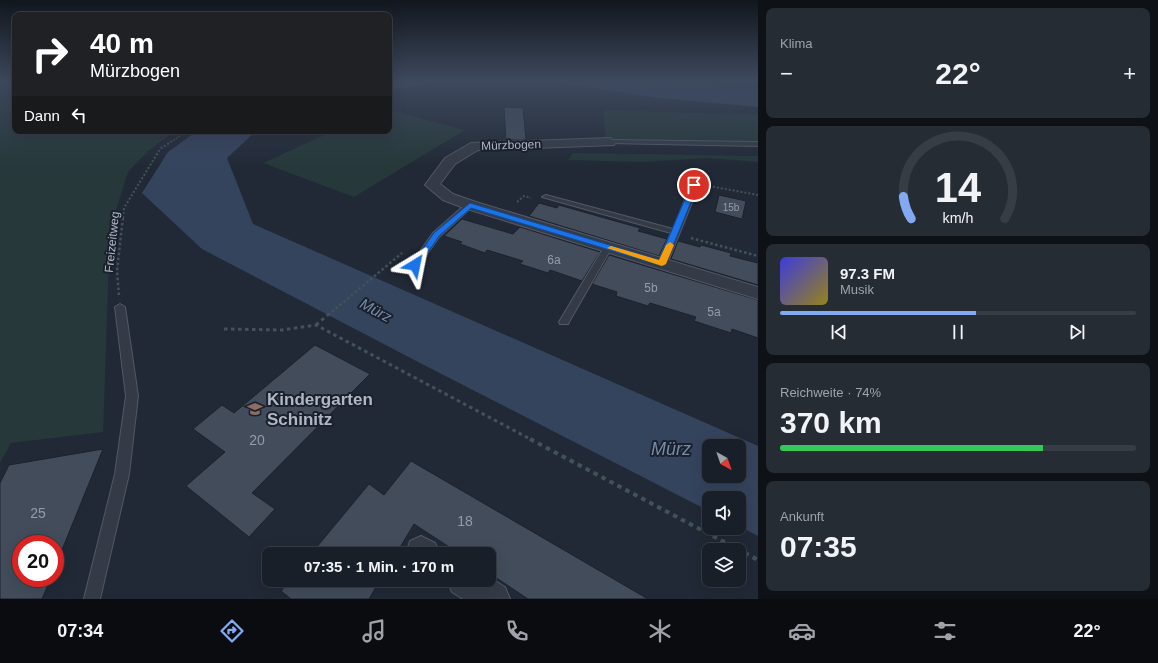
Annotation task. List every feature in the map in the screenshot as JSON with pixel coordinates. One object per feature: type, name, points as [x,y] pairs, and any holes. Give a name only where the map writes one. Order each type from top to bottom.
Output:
[{"type":"street","name":"Mürzbogen","points":[[610,142],[491,144],[476,146],[464,151],[450,160],[442,169],[432,185],[448,197],[470,205],[758,293]]},
{"type":"street","points":[[475,587],[493,599]]},
{"type":"lane","name":"Mürzbogen","points":[[610,142],[758,144]]},
{"type":"lane","points":[[662,264],[694,185]]},
{"type":"lane","points":[[546,197],[675,233]]},
{"type":"lane","points":[[415,265],[436,235],[470,205]]},
{"type":"lane","points":[[564,322],[608,247]]},
{"type":"lane","points":[[92,599],[122,474],[132,396],[120,307]]},
{"type":"path","name":"Freizeitweg","points":[[120,307],[116,271],[124,208],[160,148],[182,134]]},
{"type":"path","points":[[694,185],[719,186],[758,196]]},
{"type":"path","points":[[675,233],[758,256]]},
{"type":"path","points":[[224,329],[273,331],[299,329],[316,325],[387,265]]},
{"type":"path","points":[[316,325],[758,560]]},
{"type":"shaded area","points":[[0,110],[12,110],[12,134],[171,134],[149,150],[128,172],[110,229],[103,432],[11,443],[0,463]]},
{"type":"shaded area","points":[[603,110],[758,115],[758,142],[606,140]]},
{"type":"shaded area","points":[[392,111],[465,130],[354,197],[263,163],[326,134],[392,134]]},
{"type":"shaded area","points":[[573,153],[758,156],[758,162],[707,158],[641,162],[568,160]]},
{"type":"water","name":"Mürz","points":[[193,134],[253,134],[227,158],[253,224],[742,439],[702,439],[702,483],[746,483],[746,441],[758,446],[758,536],[746,530],[746,491],[702,491],[702,507],[202,249],[142,193],[168,152]]},
{"type":"building","points":[[504,110],[523,110],[526,140],[506,140]]},
{"type":"building","points":[[719,195],[746,201],[742,219],[715,212]]},
{"type":"building","points":[[539,203],[557,208],[559,205],[640,228],[638,231],[667,239],[659,256],[529,216]]},
{"type":"building","points":[[462,219],[513,234],[520,227],[600,252],[582,281],[550,270],[548,273],[520,264],[523,261],[487,250],[485,253],[460,244],[462,242],[444,236]]},
{"type":"building","points":[[678,241],[731,253],[730,256],[758,263],[758,285],[671,259]]},
{"type":"building","points":[[609,255],[758,300],[758,338],[732,329],[731,333],[694,321],[696,317],[650,303],[648,306],[616,296],[617,292],[592,284]]},
{"type":"building","points":[[315,345],[370,374],[252,493],[275,509],[249,537],[186,486],[225,452],[193,429],[222,405],[234,413]]},
{"type":"building","points":[[103,449],[64,545],[64,535],[12,535],[12,587],[47,587],[42,599],[0,599],[0,483],[9,465]]},
{"type":"building","points":[[411,461],[648,599],[528,599],[496,578],[496,547],[449,547],[414,524],[400,547],[317,547],[369,484],[384,495]]},
{"type":"building","points":[[284,587],[376,587],[369,599],[291,599],[281,591]]},
{"type":"slow traffic","points":[[611,248],[662,264],[670,245]]},
{"type":"place","name":"Kindergarten Schinitz","points":[[255,409]]},
{"type":"route","points":[[415,265],[436,235],[470,205],[662,264],[694,185]]}]
